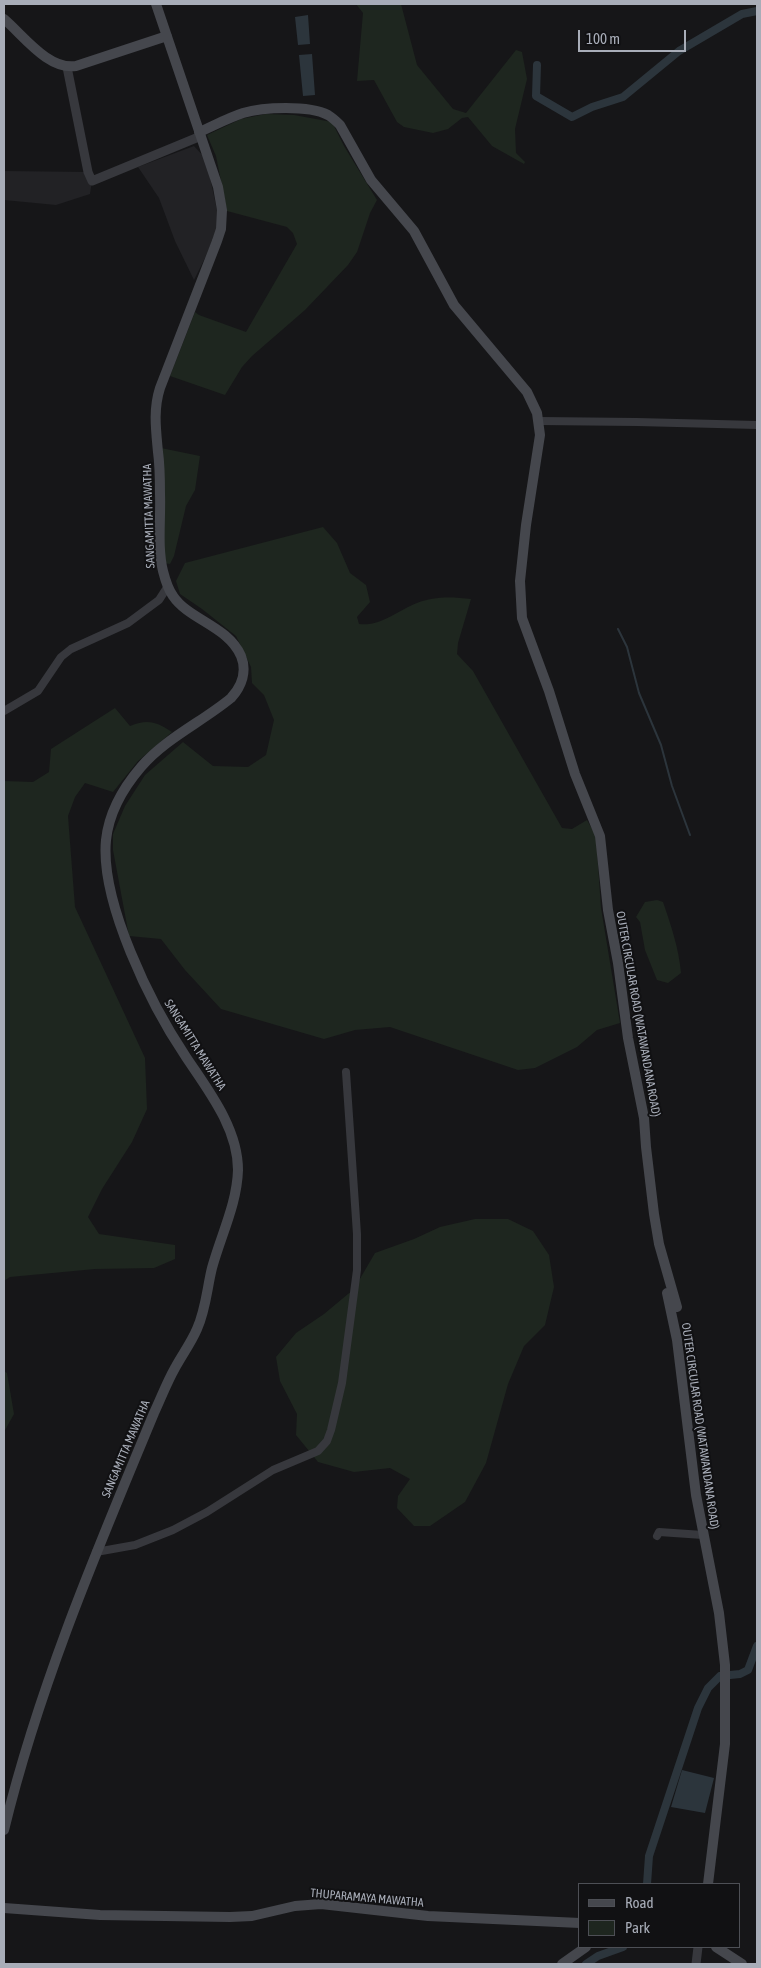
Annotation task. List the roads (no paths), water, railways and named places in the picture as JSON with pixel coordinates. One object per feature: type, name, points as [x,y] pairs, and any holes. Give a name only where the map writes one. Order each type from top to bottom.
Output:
[{"type":"main road","name":"SANGAMITTA MAWATHA","points":[[4,1830],[15,1786],[40,1705],[96,1552],[164,1390],[201,1319],[213,1267],[235,1195],[237,1175],[234,1144],[226,1122],[157,1010],[126,941],[116,912],[106,865],[106,842],[109,823],[123,790],[140,769],[163,746],[231,698],[239,687],[243,675],[242,660],[235,646],[222,634],[179,603],[168,586],[163,571],[160,486],[154,419],[156,406],[160,388],[217,241],[221,223],[220,195],[156,4]]},
{"type":"main road","points":[[4,19],[47,59],[67,67],[79,65],[167,36]]},
{"type":"main road","name":"OUTER CIRCULAR ROAD (WATAWANDANA ROAD)","points":[[200,134],[241,114],[263,110],[312,111],[335,119],[371,180],[414,231],[454,305],[526,392],[534,405],[539,421],[539,444],[526,525],[520,581],[522,618],[549,691],[568,754],[602,845],[608,910],[618,963],[628,1038],[644,1118],[654,1214],[659,1244],[678,1307],[667,1293],[677,1340],[695,1488],[719,1613],[726,1665],[724,1760],[708,1883]]},
{"type":"main road","name":"THUPARAMAYA MAWATHA","points":[[4,1908],[100,1915],[230,1917],[252,1916],[295,1906],[321,1904],[428,1916],[578,1923]]},
{"type":"main road","points":[[562,1964],[585,1948]]},
{"type":"main road","points":[[718,1948],[742,1964]]},
{"type":"street","points":[[67,67],[88,172],[92,181],[200,134]]},
{"type":"street","points":[[539,421],[757,425]]},
{"type":"street","points":[[4,711],[38,691],[60,657],[71,649],[128,624],[159,600],[168,586]]},
{"type":"street","points":[[96,1552],[135,1545],[173,1530],[207,1512],[274,1470],[318,1451],[327,1441],[332,1430],[342,1383],[357,1270],[357,1234],[346,1072]]},
{"type":"street","points":[[657,1536],[659,1532],[703,1535]]},
{"type":"street","points":[[696,1964],[698,1948]]},
{"type":"waterway","points":[[537,65],[536,96],[572,117],[592,107],[623,97],[679,51],[742,14],[757,11]]},
{"type":"waterway","points":[[618,629],[627,647],[639,693],[661,745],[672,786],[690,835]]},
{"type":"waterway","points":[[647,1883],[649,1856],[698,1708],[708,1688],[720,1676],[740,1674],[748,1670],[757,1646]]},
{"type":"waterway","points":[[586,1964],[598,1956],[620,1948]]}]
